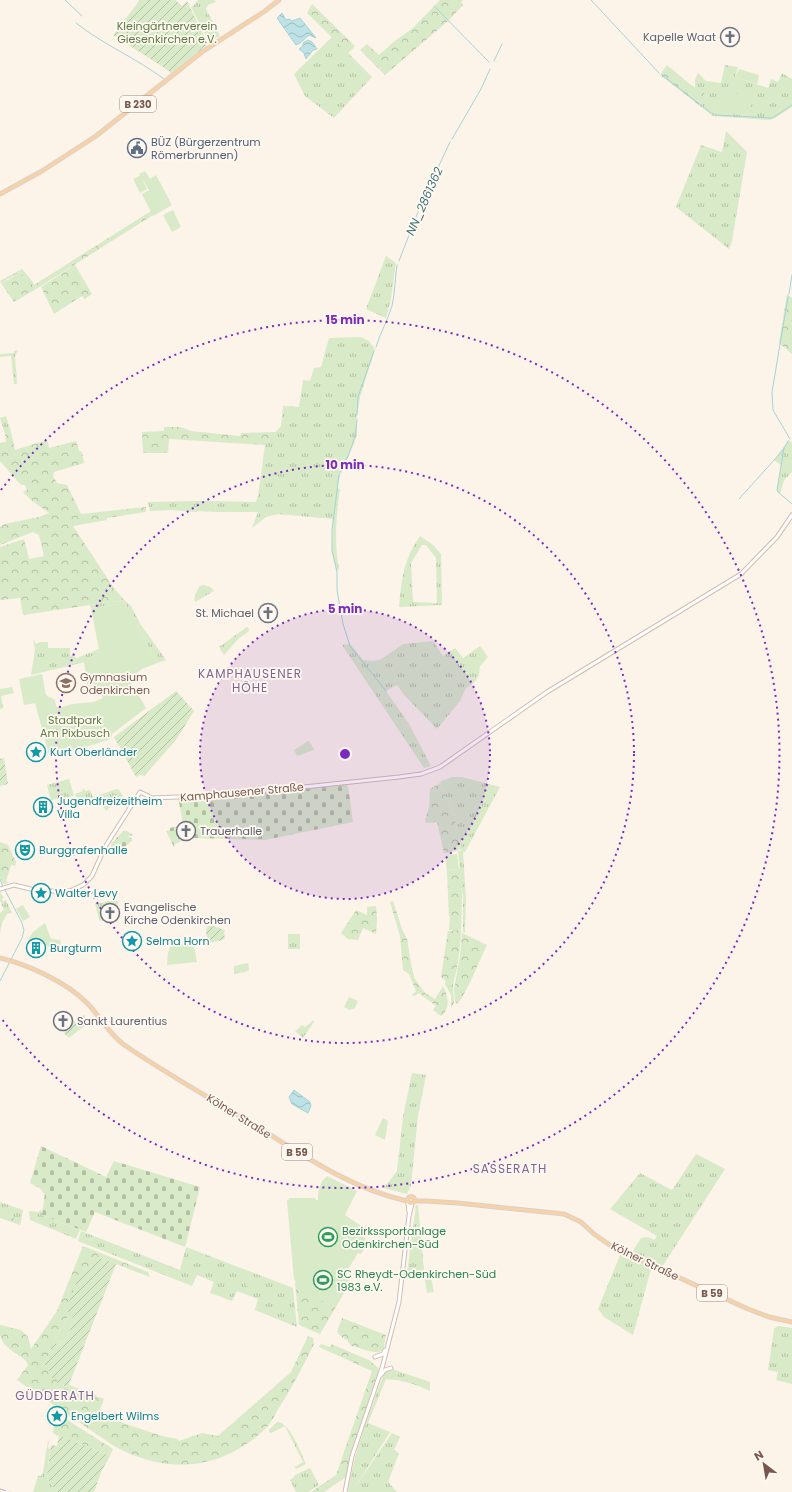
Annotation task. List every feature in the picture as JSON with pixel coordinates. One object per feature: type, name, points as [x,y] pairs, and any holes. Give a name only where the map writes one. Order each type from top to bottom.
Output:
[{"type":"main road","name":"B 230","points":[[0,194],[42,171],[94,138],[217,42],[265,12],[279,0]]},
{"type":"main road","name":"Kamphausener Straße","points":[[2,888],[16,885],[36,890],[70,891],[80,887],[92,876],[106,847],[140,792],[152,798],[229,795],[399,777],[421,774],[434,769],[450,761],[547,692],[742,574],[778,536],[792,515]]},
{"type":"main road","name":"Kölner Straße","points":[[0,958],[50,976],[86,1003],[112,1035],[123,1044],[341,1178],[390,1198],[413,1201],[458,1203],[564,1214],[581,1222],[594,1234],[614,1248],[751,1310],[769,1317],[792,1322]]},
{"type":"main road","name":"Kölner Straße","points":[[408,1200],[411,1197],[413,1201]]},
{"type":"main road","points":[[408,1200],[409,1216]]},
{"type":"main road","points":[[345,1492],[352,1456],[378,1377],[400,1295],[409,1216],[413,1201]]},
{"type":"main road","points":[[375,1357],[383,1354],[391,1333]]},
{"type":"main road","points":[[378,1377],[385,1370],[391,1368]]},
{"type":"green space","name":"Kleingärtnerverein Giesenkirchen e.V.","points":[[140,0],[175,0],[182,6],[187,1],[208,44],[171,73],[113,35]]},
{"type":"green space","points":[[198,0],[214,0],[216,2],[208,5],[206,9],[220,36],[209,42],[191,7]]},
{"type":"green space","points":[[440,0],[463,0],[461,2],[463,5],[448,21],[385,75],[360,50],[367,44],[379,55],[413,28]]},
{"type":"green space","points":[[312,4],[355,46],[348,53],[307,13]]},
{"type":"green space","points":[[332,37],[372,77],[334,118],[305,96],[294,74]]},
{"type":"green space","points":[[667,65],[692,86],[707,95],[700,106],[660,75]]},
{"type":"green space","points":[[725,65],[738,67],[735,77],[768,88],[771,79],[778,82],[782,73],[792,79],[792,107],[775,118],[769,120],[713,116],[700,106],[707,95],[695,88],[695,80],[698,73],[706,81],[721,83]],"holes":[[[724,93],[749,115],[718,113]]]},
{"type":"green space","points":[[739,69],[759,75],[757,84],[735,77]]},
{"type":"green space","points":[[723,93],[754,94],[749,115],[718,113]]},
{"type":"green space","points":[[726,131],[747,152],[732,241],[729,249],[676,207],[701,145],[722,152]]},
{"type":"green space","points":[[145,171],[150,179],[156,175],[172,205],[153,216],[142,194],[149,190],[141,177],[147,189],[140,193],[133,179],[140,176],[139,174]]},
{"type":"green space","points":[[173,210],[181,227],[172,232],[163,215]]},
{"type":"green space","points":[[151,211],[153,215],[36,289],[34,285]]},
{"type":"green space","points":[[386,256],[396,263],[391,299],[386,318],[366,309]]},
{"type":"green space","points":[[75,265],[92,294],[85,299],[82,296],[54,314],[41,287]]},
{"type":"green space","points":[[22,269],[32,281],[36,289],[14,302],[29,283],[20,272],[1,283],[0,281]]},
{"type":"green space","points":[[20,272],[29,283],[32,290],[14,302],[1,283]]},
{"type":"green space","points":[[787,294],[792,298],[792,354],[779,343]]},
{"type":"green space","points":[[361,337],[369,341],[375,349],[360,397],[356,422],[357,436],[340,476],[337,488],[340,489],[336,529],[336,549],[339,569],[337,571],[332,551],[333,519],[278,514],[266,517],[252,528],[258,512],[215,512],[216,501],[256,502],[265,445],[281,426],[283,406],[299,407],[303,380],[310,381],[314,368],[321,367],[329,338]]},
{"type":"green space","points":[[18,350],[15,356],[17,384],[14,384],[11,356],[0,357],[0,354],[14,353],[14,351]]},
{"type":"green space","points":[[6,416],[11,432],[5,434],[0,418]]},
{"type":"green space","points":[[164,427],[180,427],[191,431],[240,436],[241,433],[276,432],[265,445],[169,439],[168,453],[143,453],[142,432],[164,431]]},
{"type":"green space","points":[[11,432],[15,450],[47,440],[49,448],[76,441],[79,451],[82,452],[84,463],[54,472],[53,476],[57,483],[67,485],[81,514],[146,507],[145,512],[107,518],[107,520],[73,526],[113,587],[124,600],[23,615],[20,598],[0,600],[0,547],[24,539],[29,559],[44,556],[39,535],[33,532],[0,545],[0,527],[4,524],[39,517],[49,513],[23,492],[27,490],[25,485],[21,485],[0,461],[0,443],[6,442],[5,434]]},
{"type":"green space","points":[[789,440],[792,443],[792,472],[784,480],[780,494],[777,490],[781,465],[774,460]]},
{"type":"green space","points":[[198,501],[197,512],[170,510],[150,511],[148,502]]},
{"type":"green space","points":[[198,501],[216,501],[215,512],[197,511]]},
{"type":"green space","points":[[420,536],[433,545],[441,554],[442,605],[399,607],[404,570],[414,545]],"holes":[[[422,545],[426,545],[436,558],[437,603],[413,602],[411,563]]]},
{"type":"green space","points":[[204,585],[210,587],[214,591],[195,602],[200,586]]},
{"type":"green space","points":[[124,600],[131,606],[141,625],[166,660],[157,663],[125,603],[91,608],[90,605]]},
{"type":"green space","name":"Stadtpark Am Pixbusch","points":[[125,603],[157,663],[142,669],[129,679],[146,708],[112,734],[111,739],[50,758],[35,703],[24,705],[19,679],[42,674],[46,695],[55,700],[56,706],[59,708],[72,704],[94,702],[103,698],[101,693],[89,695],[84,662],[89,661],[89,657],[100,655],[91,608]]},
{"type":"green space","points":[[247,627],[249,629],[248,632],[239,638],[224,655],[219,647]]},
{"type":"green space","points":[[33,639],[36,644],[40,642],[48,642],[48,648],[70,648],[70,655],[77,658],[99,649],[100,655],[89,657],[89,661],[31,675],[35,650]]},
{"type":"green space","points":[[433,641],[443,656],[455,648],[463,658],[480,646],[488,657],[480,666],[479,675],[475,682],[466,688],[460,701],[437,729],[405,696],[397,685],[386,691],[409,724],[431,766],[424,768],[342,645],[350,644],[363,660],[371,661],[380,660],[403,644]]},
{"type":"green space","points":[[12,687],[14,693],[1,696],[3,708],[0,709],[0,689]]},
{"type":"green space","points":[[176,691],[194,711],[176,740],[144,776],[140,775],[136,777],[114,737]]},
{"type":"green space","points":[[308,741],[314,750],[297,756],[294,750]]},
{"type":"green space","points":[[4,758],[8,784],[0,786],[0,759]]},
{"type":"green space","points":[[452,777],[462,777],[500,787],[465,852],[462,851],[453,813],[440,783],[441,781]]},
{"type":"green space","points":[[69,779],[74,796],[51,800],[47,785]]},
{"type":"green space","points":[[440,783],[453,813],[462,851],[458,849],[458,851],[444,853],[437,822],[426,823],[425,820],[429,808],[430,789]]},
{"type":"green space","points":[[346,784],[348,786],[353,822],[265,840],[191,837],[175,844],[174,847],[166,831],[170,830],[170,828],[183,825],[179,802],[232,798]]},
{"type":"green space","points":[[82,789],[85,791],[90,790],[93,797],[117,789],[123,796],[106,811],[100,801],[90,807],[88,802],[78,803],[75,794],[83,791]]},
{"type":"green space","points":[[268,793],[232,798],[179,802],[178,799],[214,798]]},
{"type":"green space","points":[[123,831],[127,831],[133,835],[128,836],[133,840],[122,849],[110,847],[111,842],[113,842]]},
{"type":"green space","points":[[0,842],[8,845],[16,862],[15,866],[11,865],[6,881],[8,883],[3,884],[0,877]]},
{"type":"green space","points":[[458,851],[463,851],[466,901],[465,933],[463,932],[463,899]]},
{"type":"green space","points":[[457,854],[459,869],[447,871],[445,856]]},
{"type":"green space","points":[[460,869],[462,892],[461,935],[458,963],[453,985],[454,1003],[451,1008],[451,995],[445,984],[446,981],[441,977],[448,931],[459,930],[460,916],[449,916],[447,871]]},
{"type":"green space","points":[[0,892],[4,898],[2,899],[3,901],[6,900],[12,913],[7,914],[2,923],[0,933],[0,913],[4,910],[0,900]]},
{"type":"green space","points":[[106,901],[118,901],[117,918],[112,923],[99,920],[95,903],[104,903]]},
{"type":"green space","points":[[393,901],[402,929],[407,939],[415,979],[425,993],[435,999],[443,986],[445,990],[448,1002],[446,1010],[441,1016],[433,1010],[436,1006],[419,993],[415,996],[412,995],[416,991],[409,974],[403,970],[400,936],[390,902]]},
{"type":"green space","points":[[23,905],[30,917],[23,921],[16,909]]},
{"type":"green space","points":[[376,906],[376,934],[363,928],[358,940],[348,939],[341,933],[356,910],[367,915],[367,907]]},
{"type":"green space","points":[[450,916],[460,916],[459,930],[449,930]]},
{"type":"green space","points":[[45,923],[51,939],[60,940],[59,950],[44,945],[41,947],[28,940],[33,932]]},
{"type":"green space","points":[[210,925],[225,930],[225,938],[209,943],[206,931]]},
{"type":"green space","points":[[462,933],[487,945],[468,986],[457,1004],[455,1001],[454,989],[460,957]]},
{"type":"green space","points":[[288,934],[300,934],[300,949],[288,949]]},
{"type":"green space","points":[[172,942],[194,947],[197,962],[167,965],[168,953]]},
{"type":"green space","points":[[248,963],[249,970],[234,974],[234,966]]},
{"type":"green space","points":[[349,997],[358,1001],[355,1008],[350,1010],[344,1007]]},
{"type":"green space","points":[[84,1015],[89,1022],[69,1038],[64,1033],[64,1030],[73,1020],[76,1023]]},
{"type":"green space","points":[[314,1020],[303,1038],[295,1031],[302,1025],[305,1027]]},
{"type":"green space","points":[[412,1073],[426,1075],[418,1116],[411,1185],[407,1194],[384,1188],[397,1171],[403,1117]]},
{"type":"green space","points":[[383,1118],[388,1121],[385,1140],[375,1135]]},
{"type":"green space","points":[[41,1146],[106,1177],[114,1161],[200,1187],[185,1247],[95,1212],[86,1232],[42,1215],[45,1193],[30,1183]]},
{"type":"green space","points":[[696,1154],[725,1169],[662,1267],[631,1254],[641,1238],[648,1237],[654,1240],[657,1236],[610,1209],[640,1173],[672,1190]]},
{"type":"green space","name":"Bezirkssportanlage Odenkirchen-Süd","points":[[327,1176],[357,1191],[345,1215],[364,1228],[366,1246],[361,1254],[358,1253],[345,1274],[349,1280],[332,1307],[299,1287],[294,1279],[287,1201],[290,1198],[315,1198],[318,1200],[320,1187]]},
{"type":"green space","points":[[0,1202],[23,1210],[21,1222],[0,1211]]},
{"type":"green space","points":[[416,1205],[418,1205],[424,1271],[407,1274]]},
{"type":"green space","points":[[40,1210],[42,1211],[42,1215],[80,1230],[76,1239],[30,1220],[29,1211],[39,1212]]},
{"type":"green space","points":[[0,1211],[21,1222],[20,1225],[0,1218]]},
{"type":"green space","points":[[81,1231],[180,1270],[186,1247],[293,1288],[297,1327],[255,1310],[258,1299],[237,1291],[232,1301],[210,1293],[214,1282],[197,1275],[192,1286],[78,1241]]},
{"type":"green space","points":[[83,1246],[148,1272],[150,1277],[95,1256],[89,1270],[83,1268],[76,1320],[61,1345],[53,1343],[52,1372],[58,1380],[57,1383],[67,1387],[69,1385],[104,1399],[98,1414],[162,1436],[177,1439],[179,1441],[202,1433],[218,1436],[291,1372],[308,1336],[313,1338],[314,1344],[297,1378],[273,1418],[258,1436],[237,1450],[218,1458],[188,1464],[173,1464],[143,1459],[114,1446],[17,1380],[28,1365],[24,1359],[2,1341],[0,1335],[0,1325],[21,1330],[28,1337],[31,1349],[57,1311]],"holes":[[[68,1317],[75,1321],[61,1343],[55,1339]]]},
{"type":"green space","points":[[621,1253],[651,1269],[633,1335],[604,1317],[598,1309]]},
{"type":"green space","points":[[95,1256],[116,1264],[68,1387],[57,1383],[58,1380],[50,1377],[52,1372],[44,1368],[53,1343],[61,1345],[76,1320],[69,1315],[67,1307],[82,1268],[89,1270]]},
{"type":"green space","points":[[431,1278],[434,1292],[427,1293],[425,1279]]},
{"type":"green space","points":[[295,1282],[332,1307],[345,1286],[347,1288],[320,1334],[299,1325]]},
{"type":"green space","points":[[246,1283],[251,1286],[254,1283],[259,1286],[262,1285],[266,1287],[264,1294],[249,1288],[245,1284]]},
{"type":"green space","points":[[68,1317],[75,1321],[62,1343],[55,1339]]},
{"type":"green space","points":[[342,1318],[386,1335],[383,1349],[381,1351],[373,1352],[351,1346],[347,1340],[337,1332]]},
{"type":"green space","points":[[779,1326],[792,1328],[792,1384],[776,1380],[778,1372],[768,1370],[774,1329]]},
{"type":"green space","points":[[321,1344],[330,1347],[331,1344],[371,1361],[379,1369],[361,1423],[346,1477],[324,1492],[311,1492],[336,1475],[372,1371],[319,1347]]},
{"type":"green space","points":[[392,1369],[430,1382],[430,1391],[398,1380],[386,1379],[368,1423],[390,1432],[354,1489],[392,1433],[400,1437],[394,1450],[399,1453],[388,1482],[397,1492],[348,1492],[358,1447],[368,1417],[384,1373]]},
{"type":"green space","points":[[58,1416],[61,1416],[113,1449],[110,1456],[53,1433],[55,1420]]},
{"type":"green space","points":[[277,1422],[282,1423],[285,1426],[271,1433],[269,1430]]},
{"type":"green space","points":[[285,1426],[291,1432],[306,1464],[296,1469],[295,1467],[303,1462]]},
{"type":"green space","points":[[59,1435],[110,1456],[101,1472],[94,1492],[57,1492],[48,1480],[47,1475],[51,1445],[57,1446]]},
{"type":"green space","points":[[48,1441],[48,1448],[50,1449],[47,1475],[48,1480],[57,1492],[33,1492],[38,1476],[41,1476],[43,1472]]},
{"type":"green space","points":[[310,1468],[319,1485],[308,1492],[296,1492],[290,1480],[295,1475]]},
{"type":"water","points":[[282,13],[286,20],[289,19],[292,21],[300,18],[316,38],[309,35],[296,45],[277,18]]},
{"type":"water","points":[[308,40],[312,42],[317,49],[313,50],[306,59],[304,53],[299,49],[303,46],[303,43]]},
{"type":"water","points":[[294,1090],[310,1102],[311,1106],[308,1113],[292,1104],[289,1097]]},
{"type":"waterway","points":[[65,0],[82,16]]},
{"type":"waterway","points":[[591,0],[659,73]]},
{"type":"waterway","name":"NN_2861362","points":[[434,6],[489,62]]},
{"type":"waterway","points":[[76,23],[164,79]]},
{"type":"waterway","points":[[494,61],[502,44]]},
{"type":"waterway","name":"NN_2861362","points":[[452,139],[481,89],[490,69]]},
{"type":"waterway","points":[[662,75],[711,113]]},
{"type":"waterway","points":[[715,115],[772,118],[792,105]]},
{"type":"waterway","name":"NN_2861362","points":[[399,261],[421,204],[450,142]]},
{"type":"waterway","name":"NN_2861362","points":[[376,347],[392,306],[397,265]]},
{"type":"waterway","points":[[789,294],[792,275]]},
{"type":"waterway","points":[[788,297],[772,392],[773,410],[790,439]]},
{"type":"waterway","name":"NN_2861362","points":[[357,415],[358,397],[374,351]]},
{"type":"waterway","name":"NN_2861362","points":[[340,472],[352,447],[357,420]]},
{"type":"waterway","points":[[788,441],[784,448],[777,490],[792,504]]},
{"type":"waterway","points":[[739,499],[784,449]]},
{"type":"waterway","name":"NN_2861362","points":[[339,475],[332,530],[332,551],[337,572],[337,590],[343,624],[350,646],[386,691]]},
{"type":"waterway","points":[[102,675],[102,681]]},
{"type":"waterway","points":[[0,879],[3,887]]},
{"type":"waterway","points":[[0,981],[22,938],[24,930],[5,890]]},
{"type":"railway","points":[[0,1489],[10,1492]]},
{"type":"place","name":"Kapelle Waat","points":[[730,37]]},
{"type":"place","name":"BÜZ (Bürgerzentrum Römerbrunnen)","points":[[137,148]]},
{"type":"place","name":"St. Michael","points":[[268,613]]},
{"type":"place","name":"Gymnasium Odenkirchen","points":[[66,683]]},
{"type":"place","name":"Kurt Oberländer","points":[[36,752]]},
{"type":"place","name":"Jugendfreizeitheim Villa","points":[[43,807]]},
{"type":"place","name":"Trauerhalle","points":[[186,831]]},
{"type":"place","name":"Burggrafenhalle","points":[[25,850]]},
{"type":"place","name":"Walter Levy","points":[[41,893]]},
{"type":"place","name":"Evangelische Kirche Odenkirchen","points":[[110,913]]},
{"type":"place","name":"Selma Horn","points":[[132,941]]},
{"type":"place","name":"Burgturm","points":[[36,948]]},
{"type":"place","name":"Sankt Laurentius","points":[[63,1021]]},
{"type":"place","name":"Bezirkssportanlage Odenkirchen-Süd","points":[[328,1237]]},
{"type":"place","name":"SC Rheydt-Odenkirchen-Süd 1983 e.V.","points":[[323,1280]]},
{"type":"place","name":"Engelbert Wilms","points":[[57,1416]]},
{"type":"district","name":"KAMPHAUSENER HÖHE","points":[[250,680]]},
{"type":"district","name":"SASSERATH","points":[[510,1168]]},
{"type":"district","name":"GÜDDERATH","points":[[55,1395]]}]
